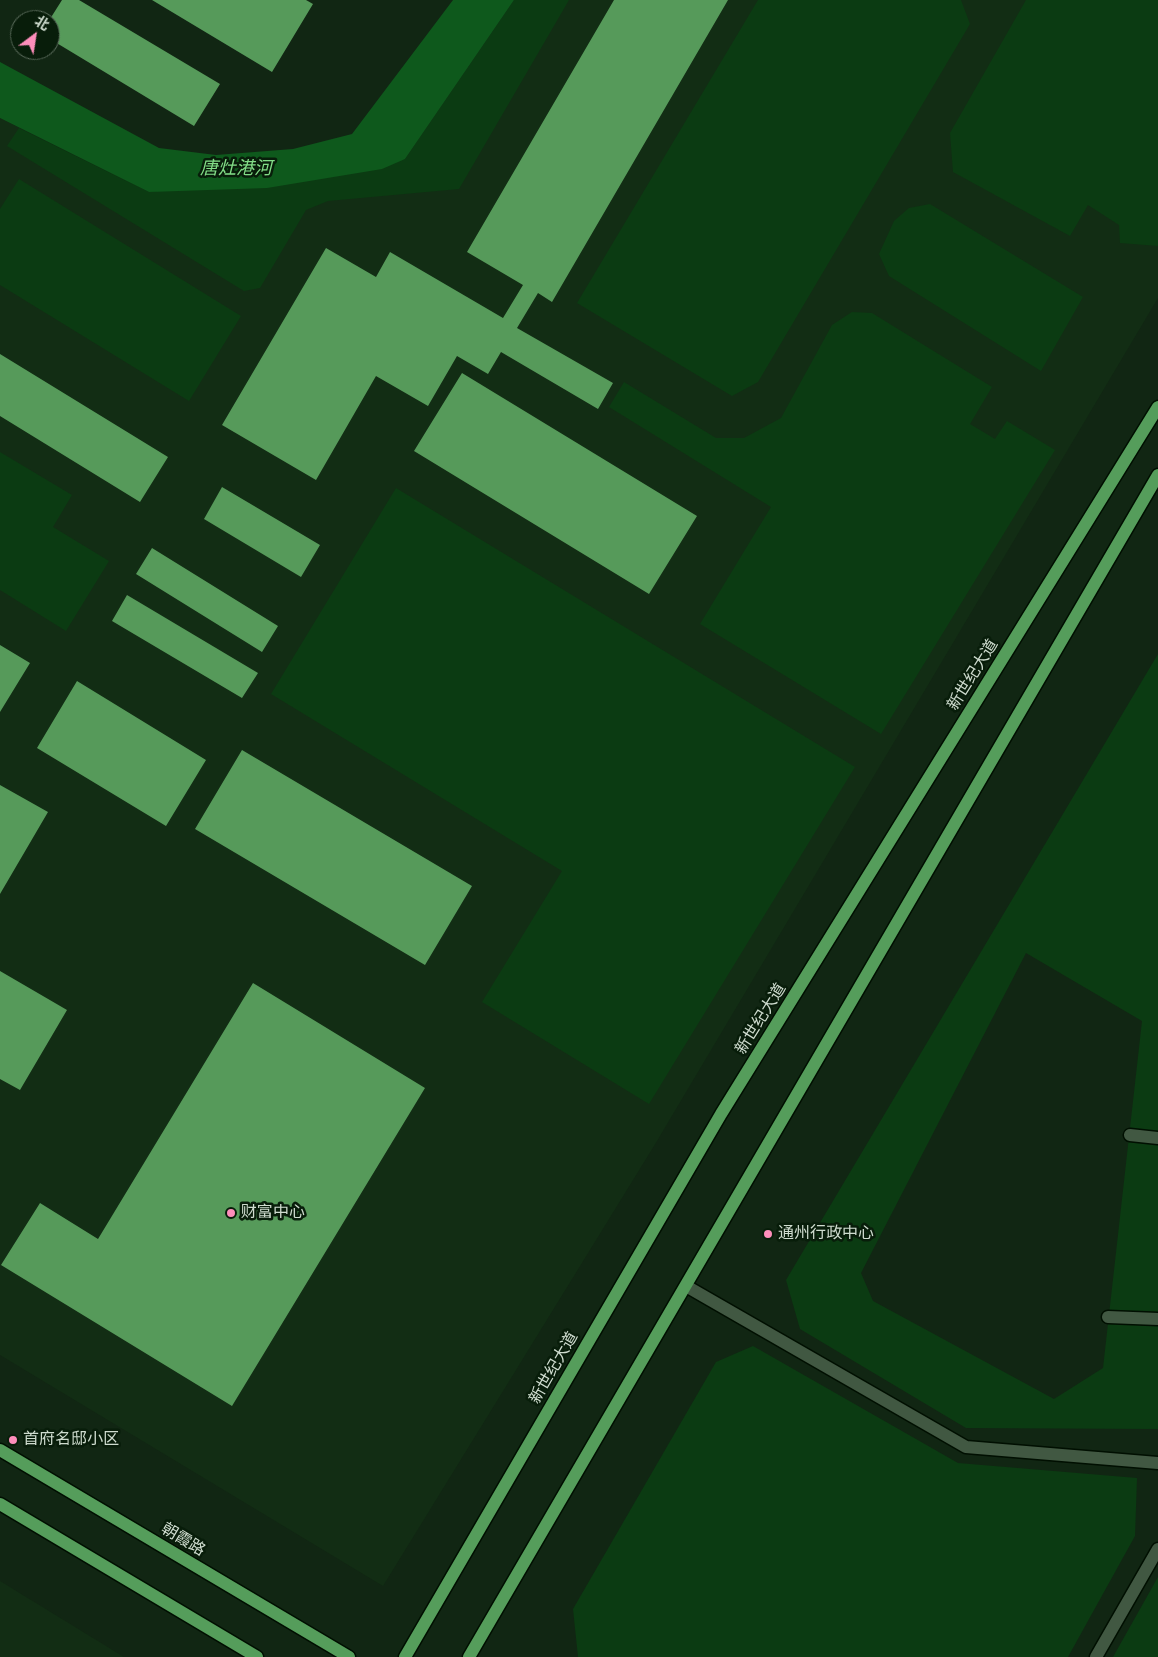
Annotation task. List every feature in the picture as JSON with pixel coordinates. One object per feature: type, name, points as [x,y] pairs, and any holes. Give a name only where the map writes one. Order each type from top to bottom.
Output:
[{"type":"main road","name":"新世纪大道","points":[[405,1657],[721,1114],[1158,407]]},
{"type":"main road","points":[[469,1657],[1158,475]]},
{"type":"main road","name":"朝霞路","points":[[0,1450],[349,1657]]},
{"type":"main road","points":[[0,1504],[257,1657]]},
{"type":"lane","points":[[1130,1135],[1158,1138]]},
{"type":"lane","points":[[686,1286],[966,1447],[1158,1463]]},
{"type":"lane","points":[[1108,1317],[1158,1319]]},
{"type":"lane","points":[[1096,1657],[1158,1549]]},
{"type":"shaded area","points":[[514,0],[1158,0],[1158,298],[654,1146],[383,1586],[0,1355],[0,118],[149,192],[405,159]]},
{"type":"shaded area","points":[[514,0],[569,0],[459,189],[328,201],[306,210],[260,288],[244,291],[7,146],[19,128],[149,192],[405,159]]},
{"type":"shaded area","points":[[758,0],[961,0],[970,24],[758,382],[732,396],[577,303]]},
{"type":"shaded area","points":[[1026,0],[1158,0],[1158,246],[1120,243],[1119,225],[1088,205],[1070,236],[953,172],[950,133]]},
{"type":"shaded area","points":[[19,179],[241,316],[189,401],[0,285],[0,209]]},
{"type":"shaded area","points":[[930,204],[1083,297],[1041,371],[889,276],[879,254],[894,221],[909,208]]},
{"type":"shaded area","points":[[852,312],[872,313],[992,387],[970,424],[995,439],[1007,421],[1055,450],[881,734],[700,624],[771,507],[609,407],[624,382],[716,438],[744,438],[781,418],[832,325]]},
{"type":"shaded area","points":[[0,452],[72,495],[53,527],[109,561],[66,631],[0,590]]},
{"type":"shaded area","points":[[396,488],[855,767],[649,1104],[482,1002],[562,871],[271,694]]},
{"type":"shaded area","points":[[1158,654],[1158,1429],[966,1428],[800,1329],[786,1280]],"holes":[[[1026,953],[1142,1021],[1103,1368],[1054,1399],[873,1301],[861,1273]]]},
{"type":"shaded area","points":[[753,1346],[958,1463],[1137,1478],[1135,1536],[1068,1657],[578,1657],[573,1609],[716,1362]]},
{"type":"shaded area","points":[[1158,1577],[1158,1657],[1113,1657]]},
{"type":"shaded area","points":[[0,1581],[124,1657],[0,1657]]},
{"type":"water","name":"唐灶港河","points":[[453,0],[514,0],[405,159],[382,169],[267,188],[149,192],[0,118],[0,62],[159,148],[216,155],[293,149],[352,134]]},
{"type":"building","points":[[62,0],[79,0],[220,84],[194,126],[60,45],[60,10],[56,10]]},
{"type":"building","points":[[152,0],[306,0],[313,4],[272,72]]},
{"type":"building","points":[[614,0],[728,0],[552,302],[538,293],[517,328],[613,383],[598,409],[501,352],[488,374],[457,356],[428,406],[376,376],[316,480],[222,425],[326,248],[376,277],[390,252],[503,318],[523,285],[467,252]]},
{"type":"building","points":[[0,354],[168,457],[140,502],[0,416]]},
{"type":"building","points":[[462,373],[697,516],[649,594],[414,451]]},
{"type":"building","points":[[222,487],[320,545],[301,577],[204,519]]},
{"type":"building","points":[[152,548],[278,626],[262,652],[136,574]]},
{"type":"building","points":[[127,595],[258,673],[242,698],[112,621]]},
{"type":"building","points":[[0,645],[30,663],[0,712]]},
{"type":"building","points":[[77,681],[206,760],[166,826],[37,748]]},
{"type":"building","points":[[242,750],[472,886],[425,965],[195,829]]},
{"type":"building","points":[[0,785],[48,812],[0,894]]},
{"type":"building","points":[[0,971],[67,1010],[20,1090],[0,1079]]},
{"type":"building","points":[[253,983],[425,1088],[232,1406],[1,1265],[40,1203],[98,1239]]},
{"type":"place","name":"财富中心","points":[[231,1213]]},
{"type":"place","name":"通州行政中心","points":[[768,1234]]},
{"type":"place","name":"首府名邸小区","points":[[13,1440]]}]
